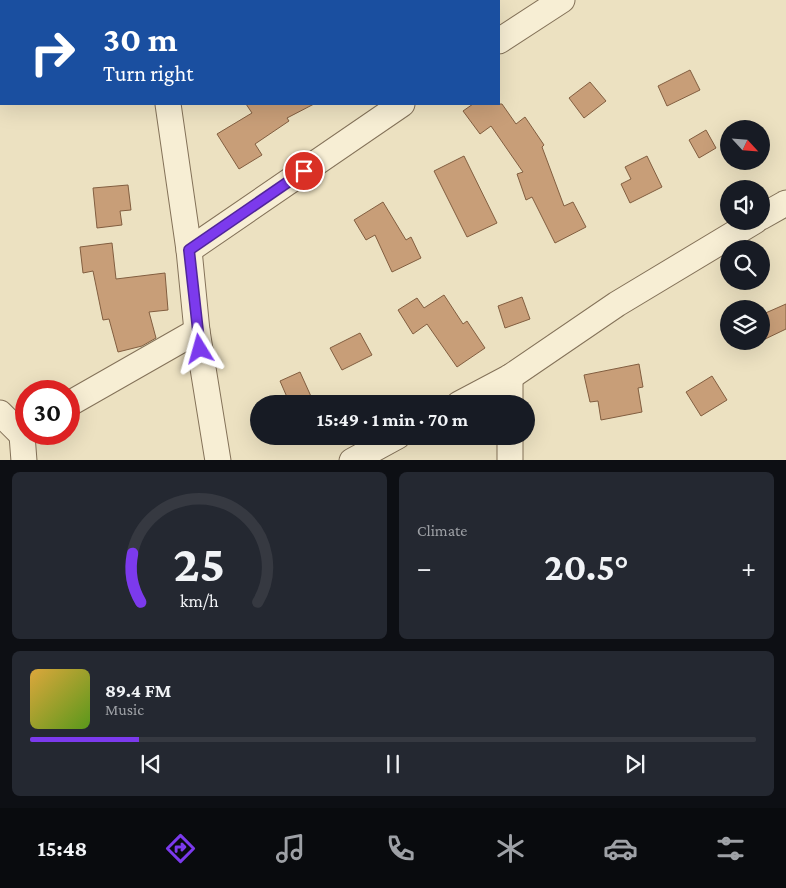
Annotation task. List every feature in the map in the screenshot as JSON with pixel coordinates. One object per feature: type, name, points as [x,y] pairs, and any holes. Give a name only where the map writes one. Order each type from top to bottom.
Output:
[{"type":"street","points":[[500,40],[562,0]]},
{"type":"street","points":[[168,105],[189,250],[197,331],[218,460]]},
{"type":"street","points":[[189,250],[401,105]]},
{"type":"street","points":[[770,213],[786,203]]},
{"type":"street","points":[[476,395],[510,377],[617,304],[740,230]]},
{"type":"street","points":[[80,398],[197,331]]},
{"type":"street","points":[[510,377],[510,395]]},
{"type":"street","points":[[0,413],[15,426]]},
{"type":"street","points":[[24,445],[24,460]]},
{"type":"street","points":[[352,460],[381,445]]},
{"type":"street","points":[[510,445],[510,460]]},
{"type":"building","points":[[690,70],[700,90],[667,106],[658,86]]},
{"type":"building","points":[[590,82],[606,101],[584,118],[569,98]]},
{"type":"building","points":[[502,104],[516,124],[525,117],[544,145],[542,147],[564,206],[573,202],[586,227],[555,243],[532,197],[526,200],[517,174],[523,172],[491,126],[480,134],[463,111],[472,105]]},
{"type":"building","points":[[247,105],[312,105],[287,118],[289,121],[255,144],[262,155],[239,169],[217,134],[252,113]]},
{"type":"building","points":[[706,130],[716,148],[699,158],[689,140]]},
{"type":"building","points":[[464,156],[497,223],[467,237],[434,171]]},
{"type":"building","points":[[647,156],[662,187],[630,203],[621,184],[631,179],[625,167]]},
{"type":"building","points":[[128,185],[131,210],[120,211],[122,225],[97,228],[93,188]]},
{"type":"building","points":[[383,202],[406,240],[411,237],[421,258],[392,272],[375,235],[366,240],[354,220]]},
{"type":"building","points":[[112,243],[116,279],[165,273],[168,310],[149,312],[156,338],[142,346],[118,352],[109,319],[103,320],[93,271],[83,273],[80,247]]},
{"type":"building","points":[[444,295],[463,324],[467,321],[485,348],[457,367],[427,324],[413,334],[398,310],[417,298],[424,308]]},
{"type":"building","points":[[522,297],[530,319],[505,328],[498,306]]},
{"type":"building","points":[[786,304],[786,329],[770,337],[770,311]]},
{"type":"building","points":[[360,333],[372,355],[342,370],[330,348]]},
{"type":"building","points":[[639,364],[643,387],[638,388],[642,412],[601,420],[598,401],[590,402],[584,375]]},
{"type":"building","points":[[300,372],[310,395],[286,395],[280,381]]},
{"type":"building","points":[[712,376],[727,400],[701,416],[686,392]]},
{"type":"route","points":[[200,349],[189,250],[304,171]]}]
